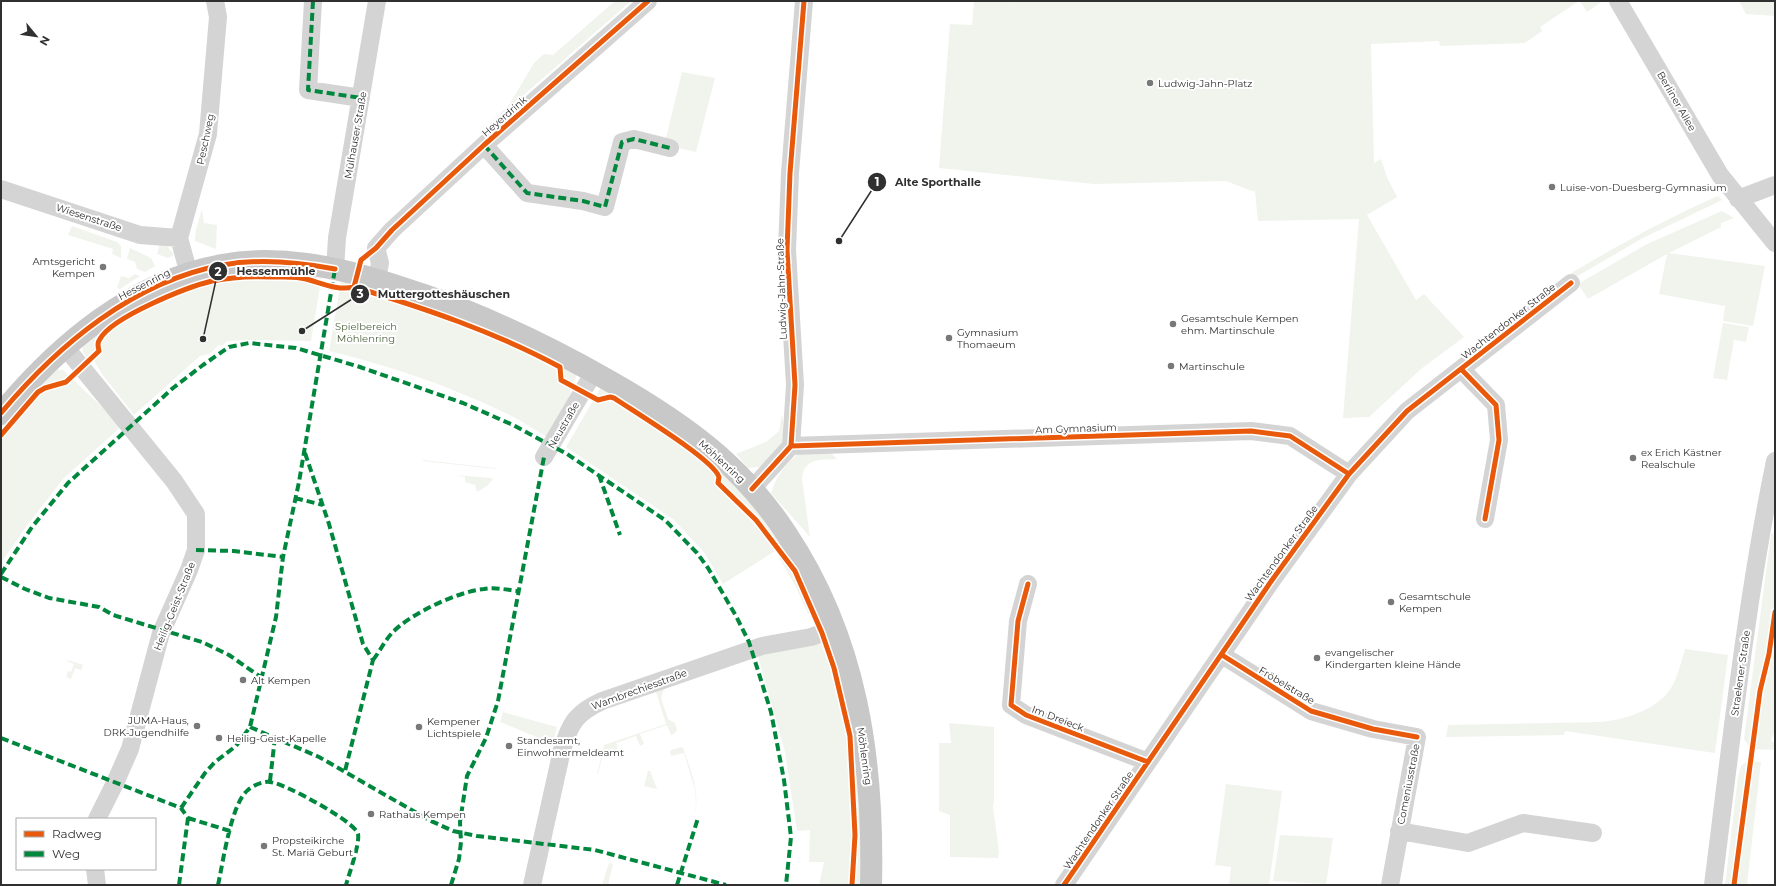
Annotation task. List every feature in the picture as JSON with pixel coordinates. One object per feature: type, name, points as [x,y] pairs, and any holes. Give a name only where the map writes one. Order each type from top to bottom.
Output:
[{"type":"main road","name":"Hessenring","points":[[1,414],[38,374],[66,348],[118,307],[154,287],[188,274],[243,262],[295,263],[334,269],[377,280]]},
{"type":"main road","name":"Möhlenring","points":[[377,280],[436,299],[495,323],[552,349],[594,372],[651,406],[696,438],[732,468],[772,513],[796,547],[833,622],[855,696],[867,762],[872,826],[871,885]]},
{"type":"street","name":"Peschweg","points":[[188,274],[179,238],[209,128],[218,17],[215,1]]},
{"type":"street","points":[[313,1],[308,90],[361,98]]},
{"type":"street","name":"Mülhauser Straße","points":[[334,269],[336,238],[377,1]]},
{"type":"street","name":"Heyerdrink","points":[[377,280],[380,263],[376,248],[392,230],[484,145],[648,1]]},
{"type":"street","name":"Ludwig-Jahn-Straße","points":[[791,446],[795,385],[788,234],[790,173],[804,1]]},
{"type":"street","name":"Berliner Allee","points":[[1618,1],[1720,175],[1775,243]]},
{"type":"street","points":[[484,145],[527,193],[583,201],[605,207],[622,142],[634,139],[670,148]]},
{"type":"street","points":[[1738,199],[1775,185]]},
{"type":"street","name":"Wiesenstraße","points":[[1,189],[140,234],[154,237],[179,238]]},
{"type":"street","name":"Wachtendonker Straße","points":[[1064,885],[1272,580],[1349,474],[1407,411],[1571,283]]},
{"type":"street","name":"Heilig-Geist-Straße","points":[[66,348],[174,481],[196,514],[196,550],[162,633],[130,749],[98,818]]},
{"type":"street","points":[[1461,369],[1496,404],[1500,440],[1485,520]]},
{"type":"street","name":"Neustraße","points":[[544,458],[594,372]]},
{"type":"street","name":"Am Gymnasium","points":[[791,446],[1251,431],[1290,436],[1349,474]]},
{"type":"street","points":[[752,489],[791,446]]},
{"type":"street","name":"Straelener Straße","points":[[1713,885],[1745,636],[1771,498],[1775,461]]},
{"type":"street","name":"Im Dreieck","points":[[1028,584],[1018,621],[1011,704],[1026,715],[1148,762]]},
{"type":"street","name":"Wambrechiesstraße","points":[[532,885],[562,750],[568,730],[576,718],[588,708],[602,701],[762,646],[781,637],[833,622]]},
{"type":"street","name":"Fröbelstraße","points":[[1222,655],[1311,711],[1373,729],[1417,737]]},
{"type":"street","name":"Comeniusstraße","points":[[1390,885],[1417,737]]},
{"type":"street","name":"Comeniusstraße","points":[[1399,831],[1468,843],[1523,823],[1593,833]]},
{"type":"street","points":[[95,870],[97,885]]},
{"type":"green space","points":[[615,1],[631,1],[486,128],[509,105],[534,63],[544,54],[553,55]]},
{"type":"green space","points":[[974,1],[1013,1],[1013,3],[1017,1],[1579,1],[1540,27],[1542,31],[1525,43],[1440,46],[1439,41],[1371,44],[1374,163],[1381,159],[1387,177],[1397,197],[1367,215],[1416,300],[1424,294],[1464,337],[1421,369],[1369,417],[1343,418],[1359,219],[1258,221],[1255,191],[1226,181],[1094,184],[939,168],[950,24],[972,25]]},
{"type":"green space","points":[[1580,1],[1603,1],[1587,12]]},
{"type":"green space","points":[[1739,1],[1775,1],[1775,16],[1746,14]]},
{"type":"green space","points":[[682,72],[715,78],[696,152],[674,147],[675,140],[666,138]]},
{"type":"green space","points":[[1718,196],[1722,200],[1643,238],[1574,278],[1571,273],[1643,232]]},
{"type":"green space","points":[[202,209],[204,223],[217,225],[216,249],[195,241],[196,229]]},
{"type":"green space","points":[[1722,211],[1734,218],[1721,223],[1721,227],[1669,253],[1765,266],[1753,326],[1723,321],[1725,306],[1659,294],[1667,254],[1588,299],[1578,284],[1647,244]]},
{"type":"green space","points":[[72,226],[117,242],[121,246],[121,258],[112,254],[113,249],[68,235]]},
{"type":"green space","points":[[160,243],[168,247],[174,255],[168,258],[157,254]]},
{"type":"green space","points":[[130,248],[151,258],[155,266],[145,272],[137,269],[135,262],[127,259]]},
{"type":"green space","points":[[233,270],[322,275],[311,341],[227,341],[222,346],[218,345],[210,353],[200,356],[134,415],[102,374],[91,356],[87,358],[83,352],[82,344],[160,292]]},
{"type":"green space","points":[[135,274],[140,276],[120,289],[117,288],[121,276],[129,278]]},
{"type":"green space","name":"Spielbereich Möhlenring","points":[[344,278],[466,318],[577,374],[568,399],[549,438],[513,417],[438,384],[395,369],[329,351],[341,281]]},
{"type":"green space","points":[[1723,323],[1749,327],[1746,342],[1734,340],[1727,380],[1713,378]]},
{"type":"green space","points":[[55,369],[63,370],[122,426],[64,478],[28,524],[1,563],[1,424]]},
{"type":"green space","points":[[601,387],[679,434],[733,478],[778,534],[817,611],[808,614],[795,585],[775,551],[723,584],[703,551],[674,520],[566,447]]},
{"type":"green space","points":[[782,414],[785,439],[780,451],[759,467],[748,468],[736,454],[766,442],[779,431]]},
{"type":"green space","points":[[800,453],[831,453],[837,459],[819,460],[809,464],[803,472],[802,479],[810,537],[771,493],[782,470]]},
{"type":"green space","points":[[423,461],[495,468],[496,469]]},
{"type":"green space","points":[[454,475],[493,479],[487,486],[477,492],[475,485],[465,482],[465,477]]},
{"type":"green space","points":[[1775,532],[1775,731],[1771,740],[1775,743],[1775,750],[1751,749],[1744,739],[1771,534]]},
{"type":"green space","points":[[818,642],[831,642],[860,759],[867,885],[819,885],[824,862],[809,862],[810,830],[797,831],[785,752],[757,653]]},
{"type":"green space","points":[[1685,649],[1728,655],[1715,753],[1565,731],[1564,735],[1446,737],[1448,725],[1600,722],[1629,716],[1649,708],[1665,696],[1676,679]]},
{"type":"green space","points":[[68,660],[83,665],[81,670],[75,668],[71,679],[66,677],[68,671],[71,672],[74,664],[67,661]]},
{"type":"green space","points":[[664,689],[661,698],[668,719],[675,723],[677,730],[675,733],[671,735],[667,725],[640,734],[644,744],[640,746],[636,736],[616,743],[619,753],[614,755],[603,753],[598,774],[609,777],[597,774],[604,745],[666,724],[656,692]]},
{"type":"green space","points":[[503,712],[557,727],[554,739],[549,742],[500,722]]},
{"type":"green space","points":[[949,723],[994,727],[993,806],[999,852],[998,858],[950,857],[950,815],[939,811],[939,743],[951,743]]},
{"type":"green space","points":[[683,748],[694,782],[696,791],[696,804],[695,790],[684,753],[671,756],[671,750]]},
{"type":"green space","points":[[1747,761],[1761,762],[1747,885],[1725,885],[1738,777],[1741,766]]},
{"type":"green space","points":[[648,771],[650,771],[657,789],[644,786]]},
{"type":"green space","points":[[1226,784],[1282,791],[1269,885],[1229,885],[1231,867],[1215,865]]},
{"type":"green space","points":[[1280,835],[1333,838],[1326,884],[1273,881]]},
{"type":"green space","points":[[609,863],[613,864],[608,885],[602,885]]},
{"type":"marked path","points":[[313,1],[308,90],[361,98]]},
{"type":"marked path","points":[[484,145],[527,193],[583,201],[605,207],[622,142],[634,139],[670,148]]},
{"type":"marked path","points":[[181,808],[205,773],[215,762],[236,746],[250,727],[276,617],[283,557],[299,482],[335,269]]},
{"type":"marked path","points":[[1,574],[32,527],[68,483],[173,388],[229,347],[249,343],[296,348],[360,367],[463,403],[513,425],[567,454],[665,520],[697,553],[708,568],[736,616],[749,642],[771,712],[784,780],[791,837],[786,885]]},
{"type":"marked path","points":[[305,453],[329,524],[363,644],[373,660],[345,771]]},
{"type":"marked path","points":[[451,885],[459,859],[461,842],[460,822],[467,776],[486,738],[498,701],[544,457]]},
{"type":"marked path","points":[[599,475],[620,535]]},
{"type":"marked path","points":[[295,498],[323,505]]},
{"type":"marked path","points":[[196,550],[234,551],[283,557]]},
{"type":"marked path","points":[[1,577],[25,589],[49,598],[99,607],[113,615],[202,642],[229,655],[262,678]]},
{"type":"marked path","points":[[373,660],[393,632],[411,618],[436,604],[462,594],[484,589],[493,588],[518,591]]},
{"type":"marked path","points":[[250,727],[319,757],[429,820],[453,831],[477,836],[595,850],[726,885]]},
{"type":"marked path","points":[[270,781],[275,737]]},
{"type":"marked path","points":[[1,738],[181,808],[188,818]]},
{"type":"marked path","points":[[218,885],[228,834],[237,807],[242,797],[250,788],[265,782],[278,784],[303,796],[333,813],[354,828],[358,834],[358,839],[346,885]]},
{"type":"marked path","points":[[188,818],[230,831]]},
{"type":"marked path","points":[[179,885],[188,818]]},
{"type":"marked path","points":[[677,885],[698,818]]},
{"type":"cycle path","points":[[354,287],[361,260],[376,248],[392,230],[484,145],[648,1]]},
{"type":"cycle path","points":[[752,489],[791,446],[795,385],[787,250],[790,173],[804,1]]},
{"type":"cycle path","points":[[1,413],[47,363],[73,341],[100,320],[129,301],[159,285],[190,273],[237,263],[265,261],[307,264],[335,269]]},
{"type":"cycle path","points":[[1,435],[38,392],[45,388],[66,382],[99,351],[98,343],[107,330],[134,313],[169,296],[201,284],[227,279],[250,277],[294,277],[336,287],[354,287],[407,303],[485,332],[535,354],[560,367],[561,380],[598,400],[610,397],[614,398],[703,459],[714,469],[719,477],[718,483],[756,520],[795,571],[822,633],[834,668],[850,736],[855,835],[852,885]]},
{"type":"cycle path","points":[[1064,885],[1272,580],[1349,474],[1407,411],[1571,283]]},
{"type":"cycle path","points":[[1461,369],[1496,405],[1499,440],[1485,519]]},
{"type":"cycle path","points":[[791,446],[1251,431],[1290,436],[1349,474]]},
{"type":"cycle path","points":[[1028,584],[1018,621],[1011,705],[1026,715],[1148,762]]},
{"type":"cycle path","points":[[1734,885],[1760,691],[1769,654],[1775,612]]},
{"type":"cycle path","points":[[1222,655],[1311,711],[1373,729],[1417,737]]},
{"type":"place","name":"Ludwig-Jahn-Platz","points":[[1150,83]]},
{"type":"place","name":"Luise-von-Duesberg-Gymnasium","points":[[1552,187]]},
{"type":"place","name":"Alte Sporthalle","points":[[839,241]]},
{"type":"place","name":"Amtsgericht Kempen","points":[[103,267]]},
{"type":"place","name":"Gesamtschule Kempen ehm. Martinschule","points":[[1173,324]]},
{"type":"place","name":"Muttergotteshäuschen","points":[[302,331]]},
{"type":"place","name":"Gymnasium Thomaeum","points":[[949,338]]},
{"type":"place","name":"Hessenmühle","points":[[203,339]]},
{"type":"place","name":"Martinschule","points":[[1171,366]]},
{"type":"place","name":"ex Erich Kästner Realschule","points":[[1633,458]]},
{"type":"place","name":"Gesamtschule Kempen","points":[[1391,602]]},
{"type":"place","name":"evangelischer Kindergarten kleine Hände","points":[[1317,658]]},
{"type":"place","name":"Alt Kempen","points":[[243,680]]},
{"type":"place","name":"JUMA-Haus, DRK-Jugendhilfe","points":[[197,726]]},
{"type":"place","name":"Kempener Lichtspiele","points":[[419,727]]},
{"type":"place","name":"Heilig-Geist-Kapelle","points":[[219,738]]},
{"type":"place","name":"Standesamt, Einwohnermeldeamt","points":[[509,746]]},
{"type":"place","name":"Rathaus Kempen","points":[[371,814]]},
{"type":"place","name":"Propsteikirche St. Mariä Geburt","points":[[264,846]]}]
